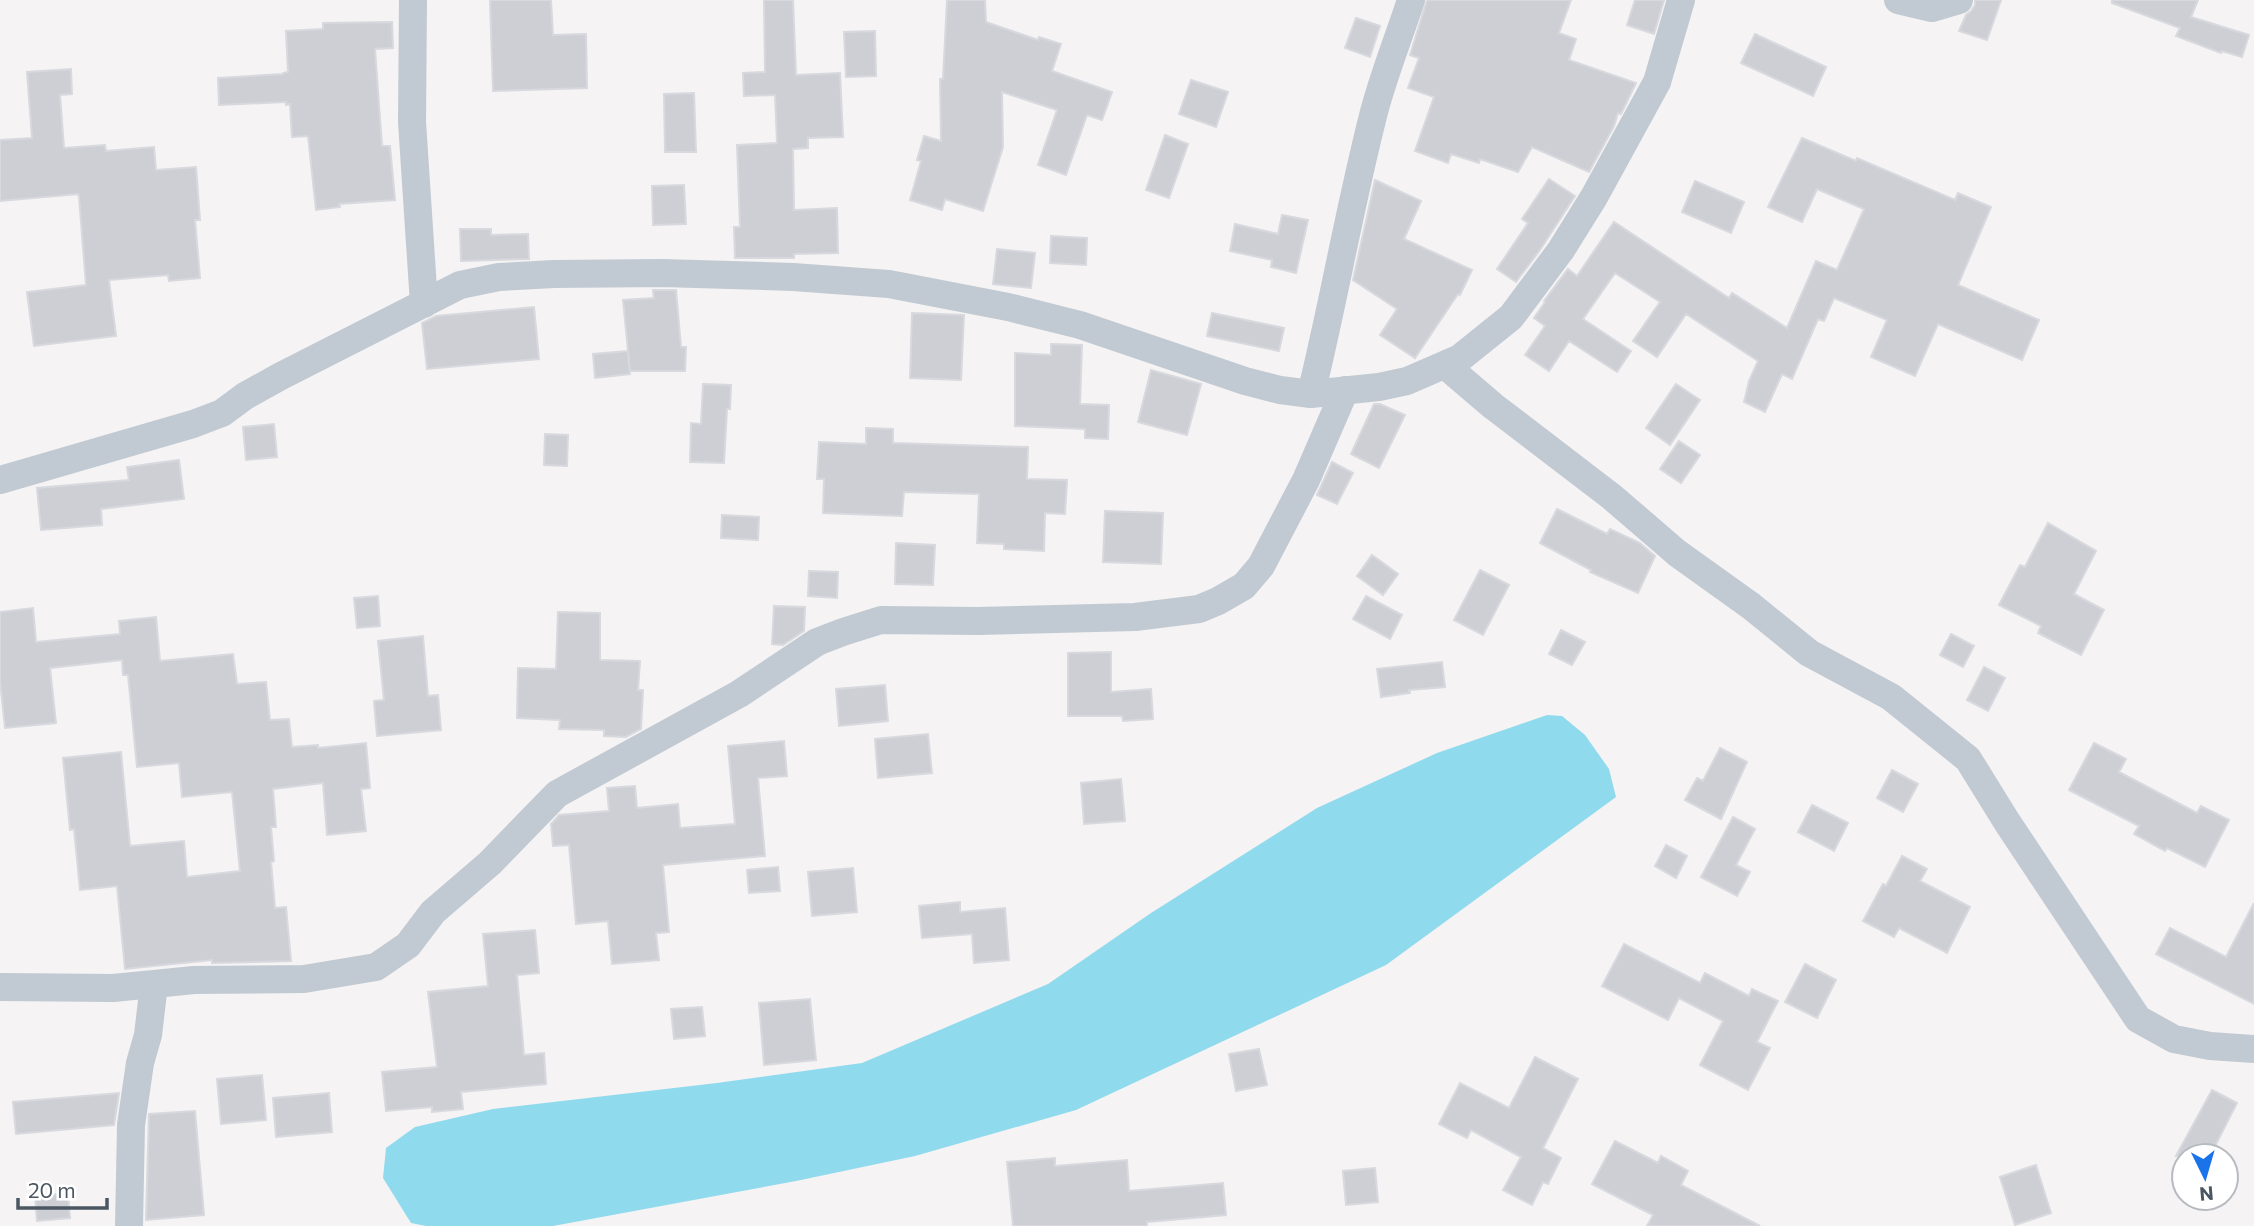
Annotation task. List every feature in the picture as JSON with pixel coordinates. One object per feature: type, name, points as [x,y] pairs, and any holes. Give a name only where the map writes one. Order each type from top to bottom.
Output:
[{"type":"street","points":[[413,0],[412,122],[424,304]]},
{"type":"street","points":[[1311,394],[1375,109],[1411,0]]},
{"type":"street","points":[[0,480],[193,424],[222,413],[245,396],[281,376],[460,285],[499,277],[662,273],[793,277],[888,284],[1008,307],[1080,325],[1245,381],[1280,390],[1311,394],[1407,382],[1460,358],[1511,317],[1561,250],[1594,197],[1657,82],[1681,0]]},
{"type":"street","points":[[1898,0],[1933,8],[1959,0]]},
{"type":"street","points":[[1445,365],[1539,443],[1612,497],[1678,553],[1810,653],[1891,697],[1968,759],[2138,1019],[2175,1039],[2210,1046],[2254,1049]]},
{"type":"street","points":[[0,987],[113,988],[194,980],[304,978],[376,967],[408,944],[433,912],[490,863],[557,794],[738,694],[817,642],[881,620],[978,621],[1135,617],[1199,609],[1218,601],[1244,586],[1261,566],[1306,480],[1345,390]]},
{"type":"street","points":[[129,1226],[131,1125],[155,984]]},
{"type":"water","points":[[1547,715],[1562,716],[1585,735],[1609,769],[1616,797],[1386,965],[1076,1110],[915,1156],[553,1226],[426,1226],[411,1223],[383,1178],[386,1148],[415,1127],[493,1109],[862,1063],[1048,984],[1151,913],[1317,808],[1437,753]]},
{"type":"building","points":[[490,0],[551,0],[553,35],[586,34],[587,88],[493,91]]},
{"type":"building","points":[[764,0],[793,0],[796,75],[840,73],[843,137],[808,138],[808,148],[793,149],[794,210],[837,208],[838,253],[794,254],[794,258],[735,258],[734,227],[740,227],[737,145],[777,143],[775,95],[744,96],[743,73],[765,72]]},
{"type":"building","points":[[947,0],[985,0],[986,22],[1038,40],[1039,37],[1061,44],[1052,71],[1112,92],[1102,120],[1087,115],[1066,175],[1038,165],[1057,110],[1002,92],[1003,147],[983,211],[945,199],[942,210],[910,200],[921,161],[917,160],[924,136],[941,141],[940,79],[943,79]]},
{"type":"building","points":[[1427,0],[1571,0],[1559,33],[1576,39],[1569,60],[1636,83],[1589,172],[1532,147],[1518,172],[1480,159],[1479,163],[1451,154],[1448,163],[1415,151],[1434,97],[1408,88],[1419,58],[1410,55]]},
{"type":"building","points":[[1635,0],[1664,0],[1654,34],[1627,25]]},
{"type":"building","points":[[1975,0],[2001,0],[1987,40],[1959,31],[1966,15],[1975,5]]},
{"type":"building","points":[[2112,0],[2198,0],[2191,17],[2249,35],[2242,57],[2222,51],[2221,53],[2176,36],[2180,28],[2112,3]]},
{"type":"building","points":[[1356,18],[1380,26],[1370,57],[1345,48]]},
{"type":"building","points":[[392,22],[393,48],[375,49],[382,146],[390,146],[395,200],[339,204],[340,207],[316,210],[308,136],[292,137],[290,104],[219,105],[218,78],[288,72],[286,31],[323,29],[323,23]]},
{"type":"building","points":[[875,31],[876,76],[846,77],[844,32]]},
{"type":"building","points":[[1755,34],[1826,67],[1813,96],[1741,63]]},
{"type":"building","points":[[71,69],[72,94],[60,95],[64,148],[105,145],[106,151],[154,147],[156,170],[196,167],[200,220],[195,220],[200,278],[169,281],[168,275],[109,280],[116,336],[34,346],[27,292],[86,285],[79,197],[78,194],[0,201],[0,140],[32,138],[27,72]]},
{"type":"building","points":[[1191,80],[1228,92],[1216,127],[1179,114]]},
{"type":"building","points":[[694,93],[696,152],[665,152],[664,94]]},
{"type":"building","points":[[1165,135],[1188,144],[1169,198],[1146,190]]},
{"type":"building","points":[[1802,138],[1856,161],[1857,158],[1955,200],[1958,193],[1991,207],[1958,285],[2039,320],[2022,360],[1938,324],[1915,376],[1871,357],[1887,320],[1834,298],[1824,321],[1818,319],[1792,379],[1782,374],[1765,412],[1744,402],[1758,361],[1686,314],[1657,357],[1633,341],[1660,302],[1615,273],[1583,319],[1631,351],[1617,372],[1569,341],[1549,371],[1525,355],[1545,326],[1534,318],[1544,301],[1568,269],[1577,276],[1614,222],[1729,298],[1732,293],[1787,328],[1816,261],[1837,270],[1864,209],[1817,189],[1802,222],[1768,207]]},
{"type":"building","points":[[1549,179],[1575,196],[1516,282],[1497,269],[1528,223],[1522,219]]},
{"type":"building","points":[[1375,180],[1421,201],[1404,239],[1472,270],[1460,295],[1458,294],[1415,358],[1380,335],[1397,309],[1353,280]]},
{"type":"building","points":[[1695,181],[1744,202],[1731,233],[1682,212]]},
{"type":"building","points":[[684,185],[686,224],[653,225],[652,186]]},
{"type":"building","points":[[1282,215],[1308,220],[1296,273],[1271,267],[1272,260],[1230,251],[1235,224],[1278,234]]},
{"type":"building","points":[[460,229],[491,229],[491,235],[528,234],[529,259],[461,261]]},
{"type":"building","points":[[1051,236],[1087,238],[1086,265],[1050,263]]},
{"type":"building","points":[[997,249],[1035,253],[1031,288],[993,284]]},
{"type":"building","points":[[653,290],[676,290],[681,347],[686,347],[685,371],[630,371],[623,300],[654,298]]},
{"type":"building","points":[[534,307],[539,359],[427,369],[422,323],[436,316]]},
{"type":"building","points":[[912,313],[964,315],[961,380],[910,378]]},
{"type":"building","points":[[1212,313],[1284,328],[1279,351],[1207,336]]},
{"type":"building","points":[[1051,344],[1082,345],[1080,404],[1109,405],[1108,439],[1085,438],[1085,429],[1015,426],[1015,353],[1051,355]]},
{"type":"building","points":[[628,351],[630,374],[595,378],[593,354]]},
{"type":"building","points":[[1151,370],[1201,384],[1187,435],[1138,422]]},
{"type":"building","points":[[703,384],[731,385],[724,463],[690,462],[691,423],[701,424]]},
{"type":"building","points":[[1676,384],[1700,400],[1670,445],[1646,428]]},
{"type":"building","points":[[1374,404],[1405,415],[1379,468],[1351,454]]},
{"type":"building","points":[[274,424],[277,457],[246,460],[243,427]]},
{"type":"building","points":[[866,428],[893,429],[893,443],[1028,447],[1027,479],[1067,480],[1065,514],[1045,513],[1044,551],[1004,549],[1004,544],[977,543],[979,494],[904,492],[902,516],[823,513],[824,479],[817,479],[819,442],[866,444]]},
{"type":"building","points":[[545,434],[568,435],[567,466],[544,465]]},
{"type":"building","points":[[1679,441],[1700,455],[1681,483],[1660,469]]},
{"type":"building","points":[[179,460],[184,499],[101,509],[102,525],[41,530],[37,488],[129,480],[127,467]]},
{"type":"building","points":[[1332,462],[1353,473],[1337,504],[1317,495]]},
{"type":"building","points":[[1557,509],[1607,534],[1610,529],[1640,543],[1655,556],[1638,593],[1590,572],[1591,570],[1540,543]]},
{"type":"building","points":[[1105,511],[1163,513],[1161,564],[1103,562]]},
{"type":"building","points":[[722,515],[759,517],[758,540],[721,538]]},
{"type":"building","points":[[2048,523],[2096,551],[2074,594],[2104,610],[2081,655],[2038,633],[2041,626],[1999,605],[2020,565],[2025,567]]},
{"type":"building","points":[[896,543],[935,545],[933,585],[895,584]]},
{"type":"building","points":[[1372,555],[1398,574],[1383,595],[1357,576]]},
{"type":"building","points":[[1480,570],[1509,585],[1483,635],[1454,620]]},
{"type":"building","points":[[809,571],[838,572],[837,598],[808,596]]},
{"type":"building","points":[[378,596],[380,626],[357,628],[354,598]]},
{"type":"building","points":[[1366,596],[1402,615],[1390,639],[1353,619]]},
{"type":"building","points":[[774,606],[805,607],[804,631],[783,645],[772,644]]},
{"type":"building","points":[[33,608],[36,642],[120,634],[119,621],[156,617],[160,661],[233,654],[237,684],[266,682],[270,720],[289,719],[292,747],[318,745],[318,748],[366,743],[370,788],[361,789],[366,831],[327,835],[323,783],[273,789],[276,827],[271,827],[274,861],[271,862],[275,908],[286,907],[291,961],[212,963],[212,960],[125,969],[117,886],[80,890],[74,829],[70,830],[63,758],[121,752],[130,846],[184,841],[187,877],[240,871],[232,792],[182,797],[179,763],[137,767],[128,675],[123,675],[122,660],[50,668],[56,723],[5,728],[0,681],[0,612]]},
{"type":"building","points":[[558,612],[600,613],[600,660],[640,661],[638,690],[643,690],[641,729],[626,737],[604,736],[604,730],[559,729],[560,720],[517,718],[518,668],[556,669]]},
{"type":"building","points":[[1561,630],[1585,642],[1572,665],[1549,654]]},
{"type":"building","points":[[1951,634],[1974,646],[1963,667],[1940,655]]},
{"type":"building","points":[[423,636],[428,696],[438,695],[441,730],[377,736],[374,701],[384,700],[378,641]]},
{"type":"building","points":[[1111,652],[1111,692],[1151,689],[1153,719],[1123,721],[1122,716],[1068,716],[1068,653]]},
{"type":"building","points":[[1442,662],[1445,687],[1409,690],[1410,693],[1381,697],[1377,669]]},
{"type":"building","points":[[1984,667],[2005,678],[1988,711],[1967,700]]},
{"type":"building","points":[[885,685],[888,721],[839,726],[836,689]]},
{"type":"building","points":[[928,734],[932,773],[878,778],[875,739]]},
{"type":"building","points":[[784,741],[787,776],[758,778],[765,856],[663,865],[669,932],[656,933],[659,960],[612,964],[608,921],[576,924],[569,845],[553,846],[551,824],[559,815],[609,811],[607,788],[635,786],[637,808],[678,804],[680,828],[735,824],[728,746]]},
{"type":"building","points":[[2094,743],[2126,759],[2119,772],[2197,813],[2201,806],[2229,820],[2205,867],[2167,848],[2165,851],[2134,834],[2139,826],[2069,790]]},
{"type":"building","points":[[1720,748],[1747,762],[1721,819],[1685,800],[1697,778],[1703,781]]},
{"type":"building","points":[[1892,770],[1918,784],[1903,812],[1877,798]]},
{"type":"building","points":[[1121,779],[1125,821],[1084,824],[1081,783]]},
{"type":"building","points":[[1812,805],[1848,823],[1834,851],[1798,832]]},
{"type":"building","points":[[1733,817],[1755,829],[1736,865],[1750,872],[1737,896],[1701,877]]},
{"type":"building","points":[[1666,845],[1687,856],[1676,878],[1655,866]]},
{"type":"building","points":[[1902,856],[1927,869],[1920,881],[1970,907],[1947,953],[1899,928],[1894,937],[1863,921]]},
{"type":"building","points":[[778,867],[780,891],[749,893],[747,870]]},
{"type":"building","points":[[853,868],[857,912],[812,916],[808,872]]},
{"type":"building","points":[[960,902],[960,912],[1005,908],[1009,960],[974,963],[972,934],[922,938],[919,906]]},
{"type":"building","points":[[2254,903],[2254,1004],[2156,954],[2170,928],[2226,957]]},
{"type":"building","points":[[535,930],[539,973],[517,975],[524,1055],[544,1053],[546,1084],[461,1092],[463,1109],[432,1112],[432,1107],[386,1111],[382,1072],[437,1067],[428,992],[488,986],[483,934]]},
{"type":"building","points":[[1624,944],[1700,983],[1705,973],[1749,996],[1752,989],[1778,1001],[1757,1042],[1770,1048],[1748,1090],[1700,1065],[1723,1021],[1679,998],[1668,1020],[1602,986]]},
{"type":"building","points":[[1805,964],[1836,980],[1817,1018],[1785,1002]]},
{"type":"building","points":[[810,999],[816,1060],[764,1065],[759,1003]]},
{"type":"building","points":[[702,1007],[705,1036],[674,1039],[671,1009]]},
{"type":"building","points":[[1259,1049],[1267,1085],[1236,1091],[1229,1054]]},
{"type":"building","points":[[1535,1057],[1578,1079],[1543,1148],[1561,1158],[1548,1184],[1543,1182],[1532,1205],[1503,1190],[1521,1157],[1471,1130],[1467,1138],[1439,1124],[1460,1083],[1509,1108]]},
{"type":"building","points":[[262,1075],[266,1120],[221,1124],[217,1079]]},
{"type":"building","points":[[2212,1090],[2237,1103],[2217,1142],[2184,1142]]},
{"type":"building","points":[[119,1093],[114,1125],[16,1134],[13,1102]]},
{"type":"building","points":[[329,1093],[332,1132],[276,1137],[273,1098]]},
{"type":"building","points":[[195,1111],[204,1215],[146,1220],[149,1114]]},
{"type":"building","points":[[1615,1141],[1658,1163],[1661,1156],[1688,1171],[1681,1185],[1760,1226],[1647,1226],[1653,1215],[1592,1184]]},
{"type":"building","points":[[1055,1158],[1055,1166],[1127,1160],[1129,1191],[1223,1183],[1226,1215],[1147,1222],[1147,1226],[1013,1226],[1007,1162]]},
{"type":"building","points":[[2036,1165],[2051,1213],[2015,1225],[2000,1177]]},
{"type":"building","points":[[1375,1168],[1378,1202],[1346,1205],[1343,1171]]},
{"type":"building","points":[[68,1193],[70,1218],[37,1221],[35,1196]]}]
